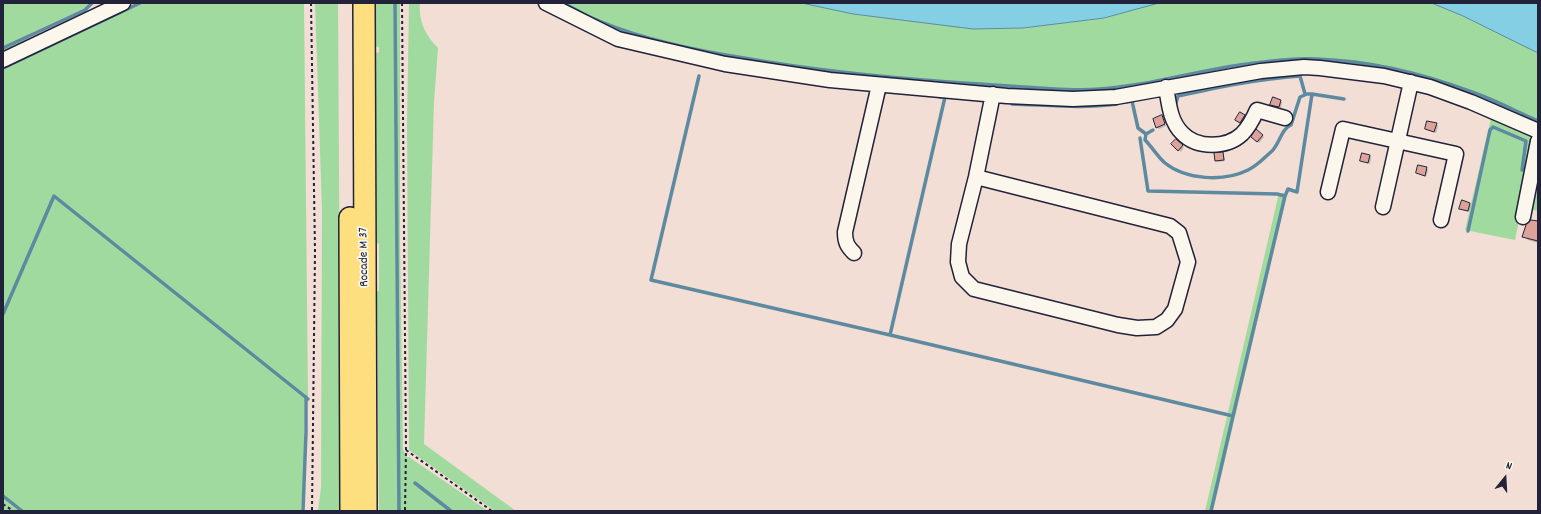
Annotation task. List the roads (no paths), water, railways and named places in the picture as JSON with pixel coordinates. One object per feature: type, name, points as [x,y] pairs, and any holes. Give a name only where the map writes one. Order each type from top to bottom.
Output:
[{"type":"highway","name":"Rocade M 37","points":[[349,3],[358,248]]},
{"type":"highway","name":"Rocade M 37","points":[[351,511],[358,288],[364,3]]},
{"type":"highway","name":"Rocade M 37","points":[[358,288],[366,511]]},
{"type":"street","points":[[3,60],[123,3]]},
{"type":"street","points":[[546,3],[618,39],[725,64],[830,80],[993,94],[1073,99],[1116,97],[1261,71],[1304,67],[1358,72],[1430,87],[1471,102],[1538,131]]},
{"type":"street","points":[[1384,207],[1411,82]]},
{"type":"street","points":[[854,253],[845,241],[845,232],[879,85]]},
{"type":"street","points":[[1166,88],[1170,111],[1174,122],[1182,134],[1198,143],[1216,144],[1233,140],[1248,128],[1257,110],[1285,118]]},
{"type":"street","points":[[976,177],[1170,226],[1179,233],[1188,262],[1175,309],[1167,320],[1156,327],[1138,328],[1118,325],[974,289],[962,277],[958,262],[959,244],[976,177],[993,94]]},
{"type":"street","points":[[1328,192],[1343,129],[1456,154],[1440,220]]},
{"type":"street","points":[[1523,216],[1538,141]]},
{"type":"water","points":[[802,3],[1159,3],[1104,18],[1023,28],[973,29],[853,14]]},
{"type":"water","points":[[1432,3],[1538,3],[1538,53],[1463,16]]},
{"type":"waterway","points":[[3,48],[85,10],[92,3]]},
{"type":"waterway","points":[[3,68],[140,3]]},
{"type":"waterway","points":[[395,3],[399,511]]},
{"type":"waterway","points":[[563,3],[616,28],[689,48],[821,70],[949,82],[1092,90],[1136,85],[1229,67],[1291,59],[1356,62],[1413,73],[1451,85],[1487,98],[1538,121]]},
{"type":"waterway","points":[[699,76],[651,280],[1233,416],[1211,511]]},
{"type":"waterway","points":[[1175,106],[1178,96],[1284,77],[1300,76],[1305,94]]},
{"type":"waterway","points":[[1153,130],[1146,134],[1145,140],[1162,161],[1174,169],[1194,176],[1217,178],[1238,174],[1260,162],[1272,151],[1285,130],[1291,125],[1300,97],[1307,94],[1312,94],[1297,192],[1288,189],[1285,196],[1233,416]]},
{"type":"waterway","points":[[1312,94],[1344,99]]},
{"type":"waterway","points":[[890,335],[945,97],[940,97]]},
{"type":"waterway","points":[[1125,102],[1132,101],[1138,128],[1146,134]]},
{"type":"waterway","points":[[1012,104],[1078,106],[1117,104]]},
{"type":"waterway","points":[[1468,231],[1490,130],[1493,127],[1526,141],[1522,170]]},
{"type":"waterway","points":[[1140,138],[1148,191],[1277,194],[1285,196]]},
{"type":"waterway","points":[[3,314],[54,196],[308,399]]},
{"type":"waterway","points":[[303,511],[306,397]]},
{"type":"waterway","points":[[415,483],[451,511]]},
{"type":"waterway","points":[[3,496],[22,511]]}]
